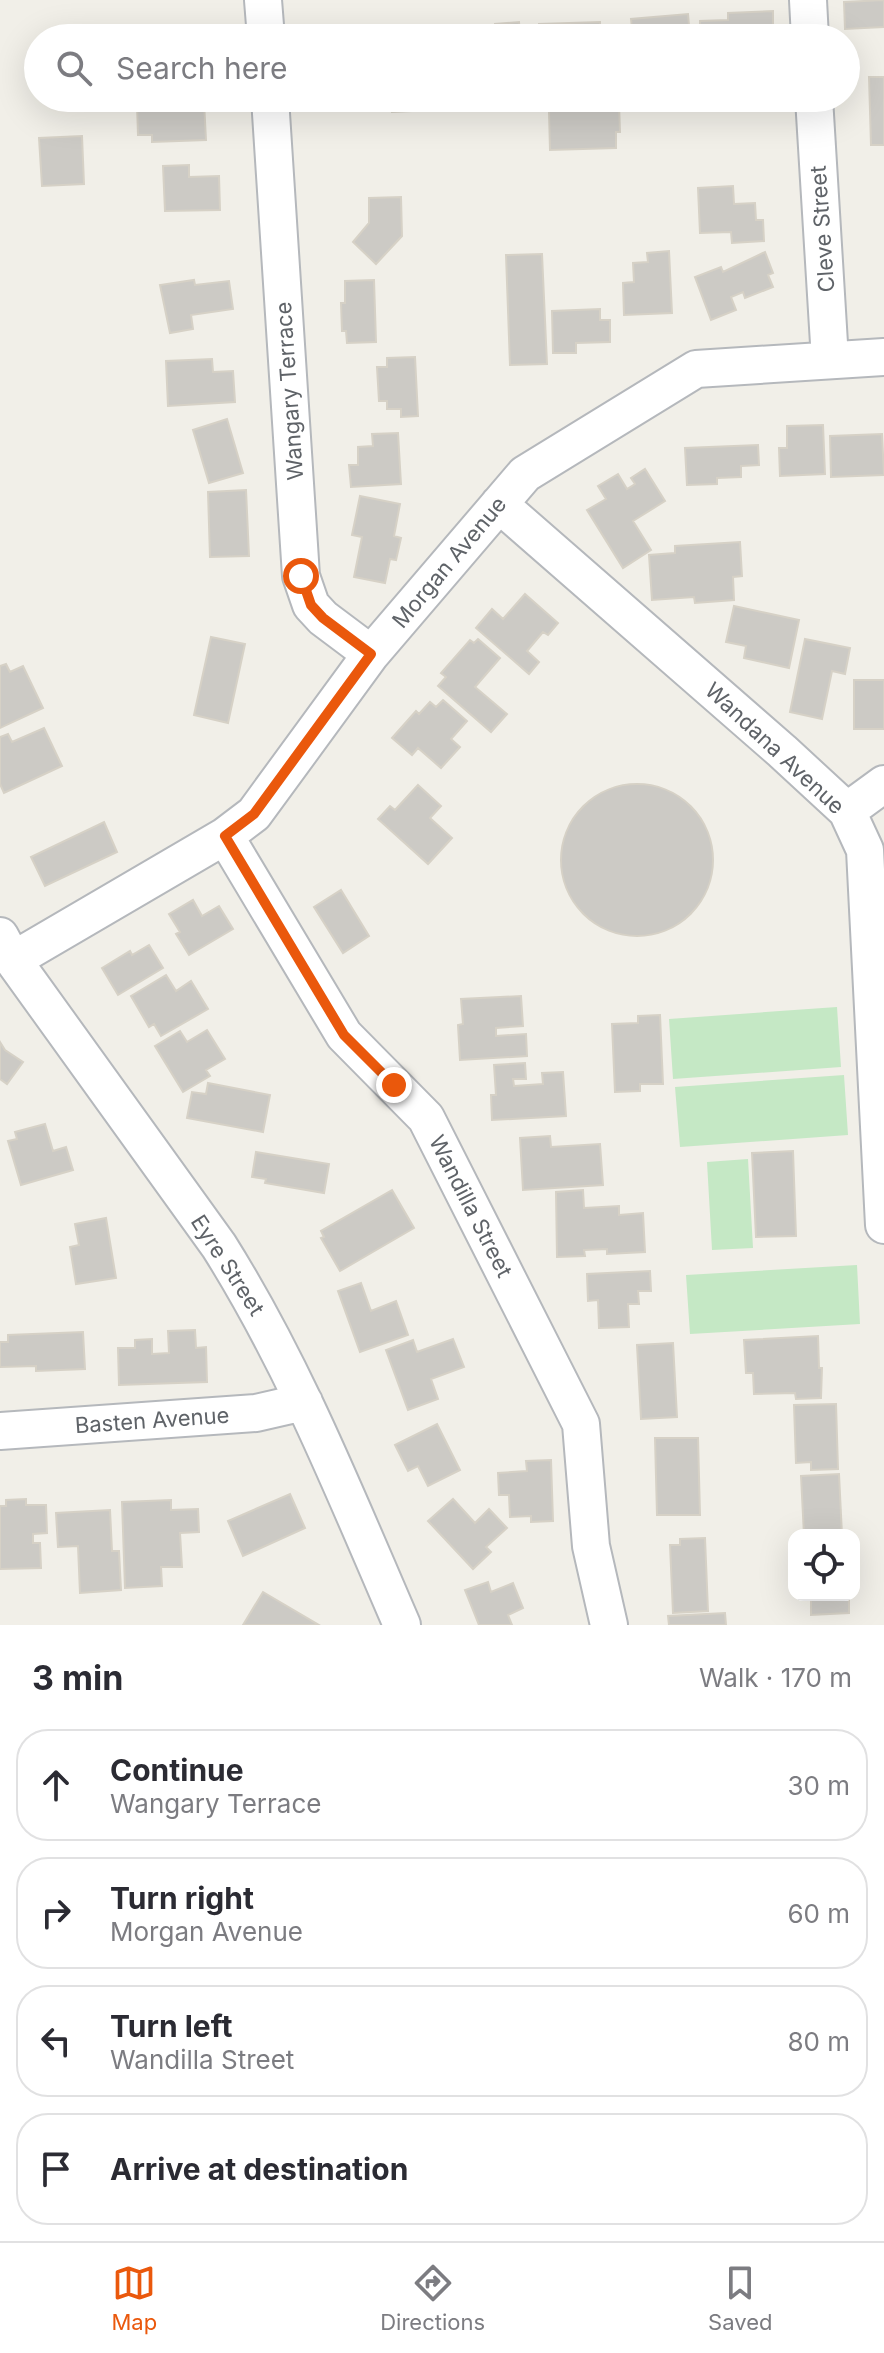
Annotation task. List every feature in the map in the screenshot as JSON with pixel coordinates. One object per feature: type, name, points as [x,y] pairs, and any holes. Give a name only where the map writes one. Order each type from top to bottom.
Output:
[{"type":"street","points":[[263,0],[265,24]]},
{"type":"street","points":[[808,0],[809,24]]},
{"type":"street","name":"Wangary Terrace","points":[[271,112],[301,576],[311,605],[323,618],[371,654]]},
{"type":"street","name":"Cleve Street","points":[[815,112],[830,360]]},
{"type":"street","name":"Morgan Avenue","points":[[7,948],[225,836],[254,814],[371,654],[525,474],[696,369],[884,357]]},
{"type":"street","name":"Wandana Avenue","points":[[499,504],[847,811],[865,850],[883,1207]]},
{"type":"street","points":[[847,811],[884,784]]},
{"type":"street","name":"Wandilla Street","points":[[225,836],[344,1035],[426,1118],[581,1424],[591,1546],[609,1625]]},
{"type":"street","name":"Eyre Street","points":[[7,948],[219,1246],[274,1339],[402,1625]]},
{"type":"street","name":"Basten Avenue","points":[[0,1431],[256,1413],[304,1402]]},
{"type":"green space","points":[[837,1007],[841,1067],[673,1079],[669,1019]]},
{"type":"green space","points":[[844,1075],[848,1135],[680,1147],[675,1087]]},
{"type":"green space","points":[[748,1159],[753,1248],[712,1250],[707,1162]]},
{"type":"green space","points":[[857,1265],[860,1324],[690,1334],[686,1275]]},
{"type":"building","points":[[884,0],[884,27],[860,28],[860,24],[845,24],[844,2]]},
{"type":"building","points":[[773,11],[773,24],[700,24],[700,21],[728,20],[728,13]]},
{"type":"building","points":[[688,14],[689,24],[632,24],[631,19]]},
{"type":"building","points":[[600,22],[600,24],[539,24]]},
{"type":"building","points":[[869,77],[884,77],[884,145],[871,145]]},
{"type":"building","points":[[137,112],[205,112],[206,140],[152,142],[152,135],[138,135]]},
{"type":"building","points":[[549,112],[619,112],[620,132],[616,132],[616,148],[550,150]]},
{"type":"building","points":[[82,136],[84,184],[42,186],[39,138]]},
{"type":"building","points":[[189,165],[189,177],[219,176],[220,210],[165,211],[163,166]]},
{"type":"building","points":[[733,186],[734,204],[755,203],[756,220],[763,220],[764,241],[732,243],[731,232],[700,233],[698,188]]},
{"type":"building","points":[[401,197],[402,236],[376,264],[353,242],[369,223],[369,198]]},
{"type":"building","points":[[669,251],[672,313],[624,315],[623,283],[634,282],[633,263],[648,262],[647,253]]},
{"type":"building","points":[[765,252],[773,273],[768,275],[773,287],[745,298],[743,292],[731,297],[736,310],[711,320],[695,277],[721,267],[723,272]]},
{"type":"building","points":[[542,254],[547,364],[510,365],[506,255]]},
{"type":"building","points":[[194,280],[195,285],[229,281],[233,309],[191,315],[193,329],[170,333],[160,285]]},
{"type":"building","points":[[374,280],[376,342],[347,343],[346,331],[342,331],[341,303],[345,303],[345,281]]},
{"type":"building","points":[[600,309],[600,320],[610,320],[610,342],[576,343],[576,353],[553,353],[552,311]]},
{"type":"building","points":[[415,357],[418,416],[401,417],[401,409],[387,409],[387,401],[379,401],[377,367],[387,367],[387,358]]},
{"type":"building","points":[[212,359],[213,372],[233,371],[235,402],[168,406],[166,361]]},
{"type":"building","points":[[227,419],[243,473],[209,483],[193,430]]},
{"type":"building","points":[[823,425],[825,474],[780,476],[779,448],[787,448],[787,426]]},
{"type":"building","points":[[398,433],[401,484],[351,487],[349,465],[358,465],[358,447],[373,446],[372,434]]},
{"type":"building","points":[[882,434],[884,475],[831,477],[830,436]]},
{"type":"building","points":[[758,445],[759,465],[741,466],[741,477],[717,478],[717,484],[687,485],[685,448]]},
{"type":"building","points":[[645,469],[665,501],[633,521],[651,550],[623,568],[587,510],[606,499],[598,486],[618,474],[627,489],[635,484],[631,478]]},
{"type":"building","points":[[246,490],[249,556],[210,557],[208,492]]},
{"type":"building","points":[[360,496],[400,504],[394,536],[401,538],[396,560],[390,559],[385,583],[354,577],[362,537],[352,535]]},
{"type":"building","points":[[740,542],[742,576],[733,577],[734,600],[695,603],[694,597],[652,600],[649,555],[675,553],[675,546]]},
{"type":"building","points":[[525,594],[558,623],[548,635],[543,632],[527,651],[539,662],[529,674],[476,628],[492,609],[503,619]]},
{"type":"building","points":[[734,606],[799,620],[789,668],[744,658],[746,646],[726,642]]},
{"type":"building","points":[[211,637],[245,644],[228,723],[194,715]]},
{"type":"building","points":[[478,639],[500,658],[475,687],[507,714],[491,732],[438,686],[446,677],[441,673],[470,640],[474,643]]},
{"type":"building","points":[[805,639],[850,648],[845,674],[832,671],[822,719],[790,712]]},
{"type":"building","points":[[6,664],[10,672],[23,666],[43,708],[0,728],[0,666]]},
{"type":"building","points":[[854,680],[884,680],[884,729],[854,729]]},
{"type":"building","points":[[443,700],[467,721],[451,739],[460,747],[441,768],[418,748],[412,755],[392,738],[416,711],[419,714],[430,702],[436,707]]},
{"type":"building","points":[[44,728],[62,766],[4,793],[0,784],[0,737],[8,734],[12,742]]},
{"type":"building","points":[[637,784],[666,790],[691,806],[707,831],[713,860],[707,889],[691,914],[666,930],[637,936],[608,930],[583,914],[567,889],[561,860],[567,831],[583,806],[608,790]]},
{"type":"building","points":[[418,785],[441,806],[430,818],[452,838],[428,864],[378,819],[390,806],[395,810]]},
{"type":"building","points":[[104,822],[117,852],[45,886],[31,857]]},
{"type":"building","points":[[341,890],[369,936],[343,953],[314,907]]},
{"type":"building","points":[[193,900],[202,916],[219,906],[233,929],[189,955],[176,934],[180,932],[169,914]]},
{"type":"building","points":[[149,945],[163,968],[118,995],[102,968],[130,951],[132,955]]},
{"type":"building","points":[[166,975],[176,991],[191,981],[208,1009],[161,1036],[154,1024],[149,1027],[131,996]]},
{"type":"building","points":[[521,996],[523,1026],[496,1028],[496,1036],[526,1034],[527,1056],[460,1060],[458,1025],[463,1024],[461,999]]},
{"type":"building","points":[[660,1015],[663,1084],[640,1084],[640,1091],[615,1092],[612,1024],[638,1023],[638,1016]]},
{"type":"building","points":[[207,1030],[225,1059],[206,1070],[210,1076],[183,1092],[155,1046],[180,1031],[187,1042]]},
{"type":"building","points":[[0,1042],[5,1050],[23,1062],[7,1084],[0,1079]]},
{"type":"building","points":[[525,1063],[526,1079],[513,1079],[514,1086],[543,1084],[542,1073],[563,1072],[566,1116],[492,1120],[491,1095],[496,1095],[494,1065]]},
{"type":"building","points":[[208,1083],[270,1095],[263,1132],[187,1118],[192,1092],[206,1094]]},
{"type":"building","points":[[45,1124],[53,1151],[66,1147],[73,1170],[21,1185],[8,1141],[17,1139],[15,1132]]},
{"type":"building","points":[[550,1136],[551,1147],[600,1144],[603,1185],[523,1190],[520,1138]]},
{"type":"building","points":[[793,1151],[796,1236],[756,1237],[752,1153]]},
{"type":"building","points":[[256,1152],[329,1164],[324,1193],[265,1183],[266,1179],[252,1177]]},
{"type":"building","points":[[392,1190],[414,1228],[340,1271],[321,1238],[324,1237],[321,1231]]},
{"type":"building","points":[[583,1190],[584,1208],[619,1206],[619,1215],[643,1213],[645,1252],[607,1254],[607,1249],[584,1250],[585,1256],[557,1257],[556,1192]]},
{"type":"building","points":[[106,1218],[116,1278],[76,1284],[70,1247],[79,1245],[75,1224]]},
{"type":"building","points":[[650,1271],[651,1291],[638,1291],[639,1304],[628,1304],[629,1327],[599,1328],[598,1300],[588,1301],[587,1274]]},
{"type":"building","points":[[361,1283],[371,1311],[396,1301],[408,1335],[360,1352],[338,1291]]},
{"type":"building","points":[[195,1330],[196,1348],[206,1347],[207,1382],[119,1385],[118,1348],[135,1348],[135,1340],[152,1339],[152,1354],[169,1353],[168,1331]]},
{"type":"building","points":[[83,1332],[85,1369],[36,1371],[36,1366],[0,1367],[0,1342],[8,1342],[8,1335]]},
{"type":"building","points":[[818,1336],[819,1368],[822,1368],[821,1398],[796,1399],[795,1393],[754,1394],[753,1373],[746,1373],[744,1340]]},
{"type":"building","points":[[453,1339],[464,1367],[431,1379],[438,1399],[408,1410],[386,1350],[413,1340],[417,1352]]},
{"type":"building","points":[[673,1343],[677,1417],[641,1419],[637,1345]]},
{"type":"building","points":[[836,1404],[838,1469],[811,1470],[811,1462],[796,1463],[794,1405]]},
{"type":"building","points":[[437,1424],[460,1470],[428,1486],[418,1466],[408,1471],[395,1445]]},
{"type":"building","points":[[655,1438],[698,1438],[700,1515],[657,1515]]},
{"type":"building","points":[[551,1460],[553,1521],[531,1522],[531,1516],[510,1517],[509,1495],[499,1495],[498,1473],[527,1471],[526,1461]]},
{"type":"building","points":[[839,1474],[842,1529],[804,1529],[801,1476]]},
{"type":"building","points":[[290,1494],[305,1528],[243,1556],[228,1521]]},
{"type":"building","points":[[26,1499],[26,1505],[46,1505],[47,1533],[33,1534],[33,1543],[40,1543],[41,1568],[0,1569],[0,1506],[6,1506],[6,1500]]},
{"type":"building","points":[[453,1499],[475,1523],[489,1509],[507,1528],[486,1547],[491,1552],[473,1569],[428,1521]]},
{"type":"building","points":[[171,1500],[171,1510],[198,1509],[199,1532],[180,1533],[182,1567],[161,1567],[162,1586],[125,1588],[122,1502]]},
{"type":"building","points":[[110,1510],[112,1551],[119,1551],[121,1590],[80,1593],[78,1546],[58,1547],[56,1513]]},
{"type":"building","points":[[705,1538],[708,1611],[673,1613],[670,1545],[680,1545],[680,1539]]},
{"type":"building","points":[[488,1582],[491,1592],[513,1583],[523,1608],[508,1615],[512,1625],[479,1625],[465,1590]]},
{"type":"building","points":[[263,1592],[319,1625],[243,1625]]},
{"type":"building","points":[[811,1601],[849,1601],[849,1613],[811,1615]]},
{"type":"building","points":[[725,1613],[726,1625],[669,1625],[668,1616]]},
{"type":"route","points":[[301,576],[311,605],[323,618],[371,654],[254,814],[225,836],[344,1035],[394,1085]]}]
